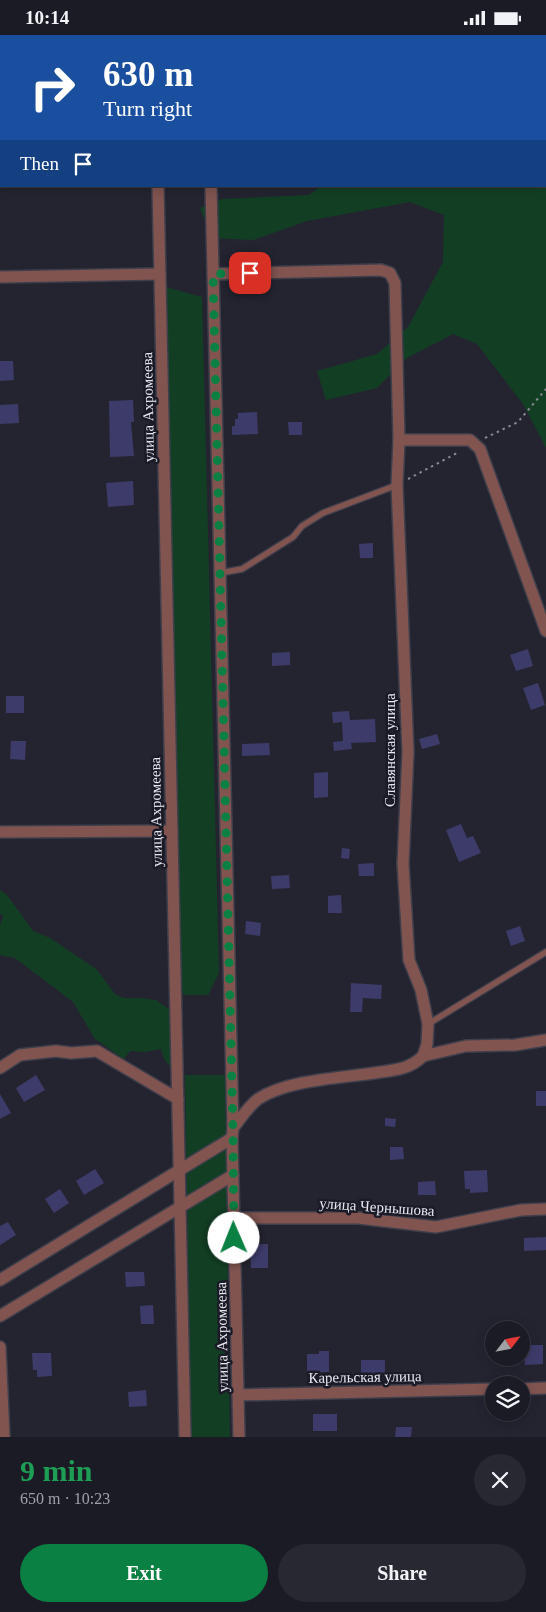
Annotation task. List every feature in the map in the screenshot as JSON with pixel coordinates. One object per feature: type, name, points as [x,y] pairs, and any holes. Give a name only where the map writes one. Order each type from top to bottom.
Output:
[{"type":"street","name":"улица Ахромеева","points":[[158,187],[185,1437]]},
{"type":"street","name":"улица Ахромеева","points":[[211,187],[239,1437]]},
{"type":"street","name":"Славянская улица","points":[[213,274],[381,270],[390,273],[395,283],[399,440],[396,485],[408,752],[403,865],[409,960],[421,991],[428,1024],[427,1045],[423,1057]]},
{"type":"street","points":[[0,277],[160,275]]},
{"type":"street","points":[[399,440],[470,441],[480,449],[546,631]]},
{"type":"street","points":[[0,832],[172,831]]},
{"type":"street","points":[[0,1280],[179,1171],[233,1133],[245,1112],[257,1100],[278,1089],[403,1069],[423,1057],[466,1046],[515,1045],[546,1040]]},
{"type":"street","points":[[0,1067],[20,1055],[56,1051],[71,1053],[97,1051],[178,1099]]},
{"type":"street","points":[[0,1316],[233,1175]]},
{"type":"street","name":"улица Чернышова","points":[[234,1218],[358,1218],[436,1227],[521,1210],[546,1209]]},
{"type":"street","points":[[0,1347],[4,1437]]},
{"type":"street","points":[[530,1389],[546,1388]]},
{"type":"street","name":"Карельская улица","points":[[238,1395],[485,1389]]},
{"type":"lane","points":[[220,573],[242,569],[293,537],[302,526],[323,513],[396,485]]},
{"type":"lane","points":[[428,1024],[546,952]]},
{"type":"green space","points":[[320,187],[546,187],[546,448],[523,404],[477,344],[453,334],[407,358],[377,388],[326,400],[317,371],[377,354],[408,327],[443,262],[444,215],[410,202],[307,221],[253,240],[212,238],[200,208],[222,199],[309,195]]},
{"type":"green space","points":[[162,286],[202,297],[219,973],[208,995],[185,995],[173,985]]},
{"type":"green space","points":[[0,890],[7,895],[33,931],[50,938],[96,969],[116,995],[124,998],[156,1000],[173,1012],[174,1071],[164,1059],[161,1049],[145,1052],[130,1051],[124,1059],[95,1039],[73,1002],[15,958],[0,955],[0,925],[3,917],[0,913]]},
{"type":"green space","points":[[185,1075],[225,1075],[230,1437],[191,1437]]},
{"type":"building","points":[[0,361],[13,361],[14,380],[0,381]]},
{"type":"building","points":[[133,400],[134,422],[131,422],[134,456],[110,457],[109,401]]},
{"type":"building","points":[[18,404],[19,423],[0,424],[0,405]]},
{"type":"building","points":[[257,412],[258,434],[232,435],[232,426],[235,426],[235,419],[238,419],[238,413]]},
{"type":"building","points":[[288,422],[302,422],[302,435],[289,435]]},
{"type":"building","points":[[133,481],[134,505],[108,507],[106,483]]},
{"type":"building","points":[[373,543],[373,558],[360,558],[359,544]]},
{"type":"building","points":[[528,649],[533,666],[516,671],[510,655]]},
{"type":"building","points":[[290,652],[290,665],[272,666],[272,653]]},
{"type":"building","points":[[538,683],[545,705],[531,710],[523,688]]},
{"type":"building","points":[[6,696],[24,696],[24,713],[6,713]]},
{"type":"building","points":[[349,711],[350,720],[375,719],[376,742],[351,743],[352,749],[334,751],[333,742],[343,741],[342,722],[333,723],[332,712]]},
{"type":"building","points":[[437,734],[440,744],[422,749],[419,739]]},
{"type":"building","points":[[11,741],[26,741],[25,760],[10,759]]},
{"type":"building","points":[[269,743],[270,755],[242,756],[242,744]]},
{"type":"building","points":[[328,772],[328,797],[314,798],[314,773]]},
{"type":"building","points":[[461,824],[467,838],[473,836],[481,853],[459,862],[446,830]]},
{"type":"building","points":[[342,848],[350,849],[349,859],[341,858]]},
{"type":"building","points":[[374,863],[374,876],[359,876],[358,864]]},
{"type":"building","points":[[289,875],[290,888],[272,889],[271,876]]},
{"type":"building","points":[[341,895],[342,913],[328,913],[328,896]]},
{"type":"building","points":[[246,921],[261,923],[260,936],[245,934]]},
{"type":"building","points":[[520,926],[525,941],[511,946],[506,931]]},
{"type":"building","points":[[351,983],[382,985],[381,999],[363,998],[362,1012],[350,1012]]},
{"type":"building","points":[[36,1075],[45,1090],[24,1102],[16,1088]]},
{"type":"building","points":[[536,1091],[546,1091],[546,1106],[536,1106]]},
{"type":"building","points":[[0,1094],[11,1113],[0,1119]]},
{"type":"building","points":[[385,1118],[396,1119],[395,1127],[385,1126]]},
{"type":"building","points":[[390,1147],[403,1147],[404,1159],[390,1160]]},
{"type":"building","points":[[95,1169],[104,1183],[84,1195],[76,1181]]},
{"type":"building","points":[[487,1170],[488,1192],[470,1193],[470,1189],[465,1189],[464,1171]]},
{"type":"building","points":[[435,1181],[436,1195],[418,1195],[418,1182]]},
{"type":"building","points":[[60,1189],[69,1203],[54,1213],[45,1199]]},
{"type":"building","points":[[8,1222],[16,1235],[0,1245],[0,1226]]},
{"type":"building","points":[[546,1237],[546,1250],[524,1251],[524,1238]]},
{"type":"building","points":[[250,1244],[268,1244],[268,1268],[251,1268]]},
{"type":"building","points":[[125,1272],[144,1272],[145,1286],[126,1287]]},
{"type":"building","points":[[153,1305],[154,1324],[141,1324],[140,1306]]},
{"type":"building","points":[[530,1345],[543,1345],[543,1364],[530,1365]]},
{"type":"building","points":[[319,1351],[329,1351],[329,1372],[307,1373],[307,1354],[319,1354]]},
{"type":"building","points":[[32,1353],[51,1353],[52,1376],[37,1377],[37,1370],[33,1370]]},
{"type":"building","points":[[361,1360],[385,1360],[385,1375],[361,1375]]},
{"type":"building","points":[[146,1390],[147,1406],[129,1407],[128,1392]]},
{"type":"building","points":[[313,1414],[337,1414],[337,1431],[313,1431]]},
{"type":"building","points":[[396,1427],[412,1427],[411,1437],[395,1437]]},
{"type":"route","points":[[234,1238],[213,274],[250,273]]}]
